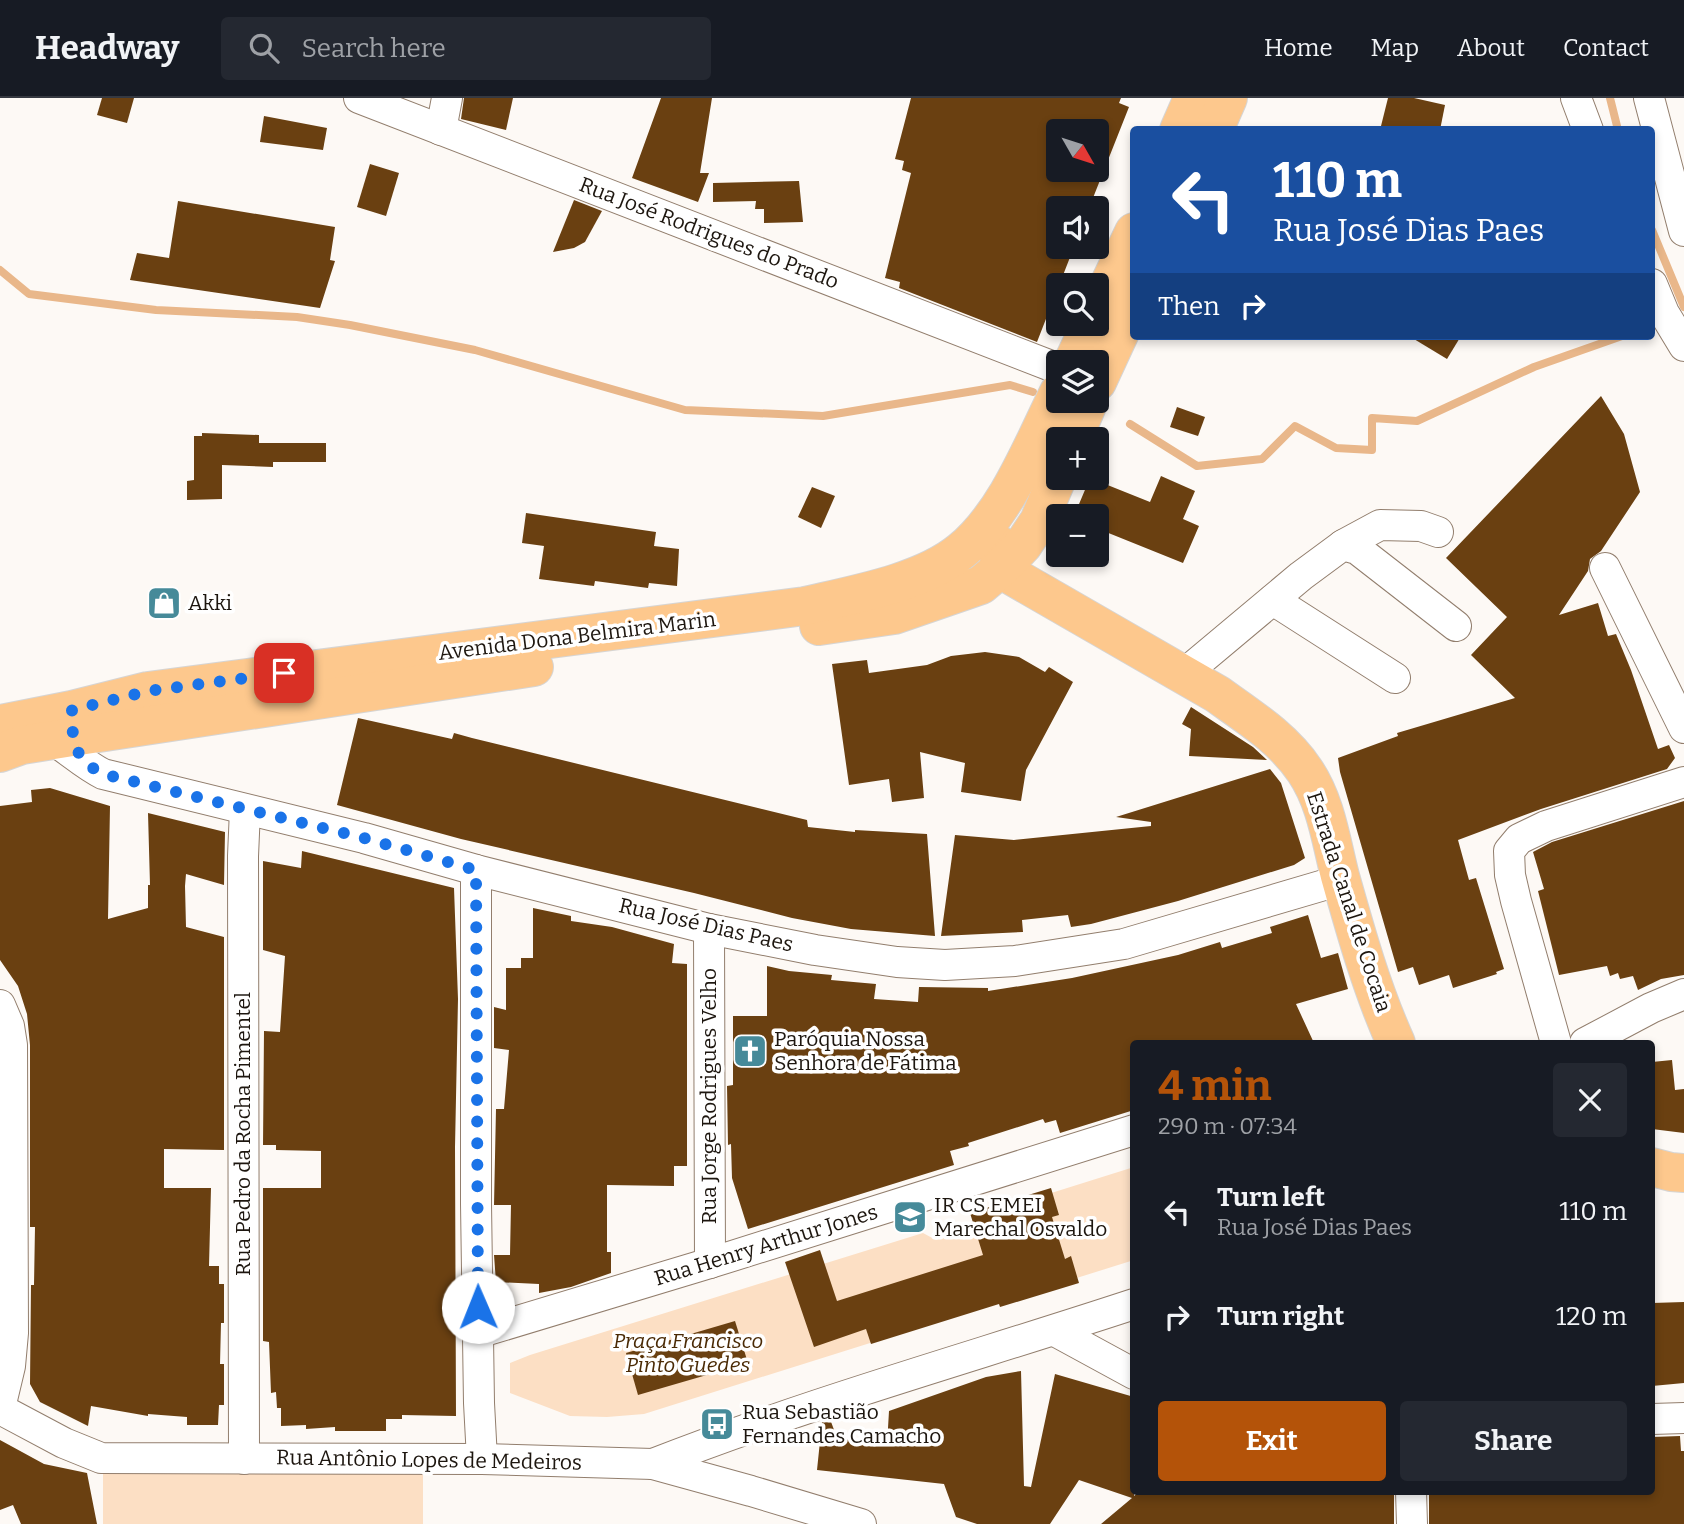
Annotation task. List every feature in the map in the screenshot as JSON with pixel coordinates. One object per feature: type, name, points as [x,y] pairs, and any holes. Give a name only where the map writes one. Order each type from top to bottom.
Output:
[{"type":"main road","points":[[1184,126],[1207,106]]},
{"type":"main road","points":[[1109,285],[1130,240]]},
{"type":"main road","points":[[1109,356],[1130,311]]},
{"type":"main road","name":"Avenida Dona Belmira Marin","points":[[0,724],[69,736],[148,691],[804,606],[875,590],[930,569],[961,551],[985,525],[1012,487],[1049,413]]},
{"type":"main road","points":[[1012,487],[998,546],[1012,557]]},
{"type":"main road","name":"Avenida Dona Belmira Marin","points":[[0,753],[69,736],[894,615],[981,584],[1012,557],[1039,521],[1052,490]]},
{"type":"main road","name":"Estrada Canal de Cocaia","points":[[1012,557],[1055,600],[1184,674],[1251,718],[1293,755],[1307,774],[1322,806],[1341,880],[1381,1009],[1395,1040]]},
{"type":"main road","points":[[1655,1168],[1684,1173]]},
{"type":"street","name":"Rua José Rodrigues do Prado","points":[[359,98],[1046,364]]},
{"type":"street","points":[[441,130],[447,98]]},
{"type":"street","points":[[1576,98],[1586,126]]},
{"type":"street","points":[[1649,98],[1684,231]]},
{"type":"street","points":[[1655,291],[1664,313],[1684,346]]},
{"type":"street","points":[[1184,674],[1343,545],[1380,525],[1421,526],[1438,532]]},
{"type":"street","points":[[1343,545],[1357,549],[1456,626]]},
{"type":"street","points":[[1605,568],[1684,728]]},
{"type":"street","points":[[1273,600],[1395,678]]},
{"type":"street","name":"Rua José Dias Paes","points":[[69,736],[90,767],[103,774],[364,838],[476,870],[709,929],[825,952],[897,962],[945,965],[1015,961],[1124,944],[1341,880]]},
{"type":"street","points":[[1555,1040],[1516,901],[1510,875],[1509,851],[1519,839],[1546,826],[1684,782]]},
{"type":"street","name":"Rua Pedro da Rocha Pimentel","points":[[244,1459],[245,810]]},
{"type":"street","points":[[476,870],[476,1204],[482,1459]]},
{"type":"street","name":"Rua Jorge Rodrigues Velho","points":[[709,929],[710,1263]]},
{"type":"street","points":[[1591,1040],[1684,993]]},
{"type":"street","points":[[0,1005],[9,1026],[12,1045],[13,1237],[10,1366],[0,1409]]},
{"type":"street","name":"Rua Henry Arthur Jones","points":[[478,1333],[1130,1131]]},
{"type":"street","points":[[653,1464],[810,1406],[1130,1305]]},
{"type":"street","points":[[1055,1331],[1130,1372]]},
{"type":"street","name":"Rua Antônio Lopes de Medeiros","points":[[0,1409],[64,1443],[101,1458],[482,1459],[653,1464],[861,1524]]},
{"type":"street","points":[[1655,1419],[1684,1418]]},
{"type":"street","points":[[1411,1495],[1412,1524]]},
{"type":"green space","name":"Praça Francisco Pinto Guedes","points":[[1130,1168],[1130,1261],[644,1414],[570,1416],[510,1393],[510,1363],[530,1355],[923,1233],[936,1240],[977,1225],[1029,1200]]},
{"type":"green space","points":[[423,1467],[423,1524],[103,1524],[103,1472]]},
{"type":"building","points":[[102,98],[134,98],[127,123],[97,115]]},
{"type":"building","points":[[464,98],[513,98],[506,130],[461,119]]},
{"type":"building","points":[[661,98],[712,98],[700,173],[709,173],[698,202],[632,178]]},
{"type":"building","points":[[911,98],[1121,98],[1119,103],[1129,107],[1110,155],[1110,119],[1046,119],[1046,182],[1099,182],[1094,196],[1046,196],[1046,259],[1069,259],[1064,273],[1046,273],[1046,319],[1037,342],[899,288],[900,282],[885,278],[911,173],[902,170],[904,161],[895,159]]},
{"type":"building","points":[[1388,98],[1414,98],[1445,105],[1441,126],[1381,126]]},
{"type":"building","points":[[264,116],[327,128],[323,150],[260,142]]},
{"type":"building","points":[[370,164],[399,173],[386,216],[357,207]]},
{"type":"building","points":[[799,181],[803,222],[764,223],[764,209],[755,209],[756,201],[713,202],[713,183]]},
{"type":"building","points":[[574,200],[602,211],[585,242],[574,248],[553,252]]},
{"type":"building","points":[[178,201],[335,227],[330,260],[335,261],[320,308],[130,280],[137,253],[169,258]]},
{"type":"building","points":[[1416,340],[1459,340],[1447,359]]},
{"type":"building","points":[[1601,396],[1624,434],[1640,492],[1601,551],[1590,559],[1588,571],[1559,615],[1598,603],[1608,636],[1616,634],[1631,670],[1658,749],[1669,745],[1675,758],[1667,769],[1541,809],[1458,840],[1469,880],[1476,878],[1504,969],[1496,972],[1497,974],[1453,988],[1449,975],[1419,985],[1413,967],[1398,972],[1338,758],[1398,736],[1397,733],[1515,698],[1471,655],[1507,617],[1446,558]]},
{"type":"building","points":[[1177,407],[1205,417],[1198,436],[1170,427]]},
{"type":"building","points":[[202,433],[259,435],[259,443],[326,443],[326,462],[273,462],[273,467],[222,465],[222,499],[187,500],[187,481],[194,480],[194,436],[202,436]]},
{"type":"building","points":[[1161,476],[1195,491],[1183,519],[1199,526],[1183,563],[1109,533],[1109,504],[1079,504],[1085,490],[1109,490],[1109,486],[1150,502]]},
{"type":"building","points":[[812,487],[835,496],[821,528],[798,517]]},
{"type":"building","points":[[526,513],[656,532],[654,546],[679,549],[677,586],[649,583],[648,588],[595,581],[594,586],[539,579],[544,546],[522,543]]},
{"type":"building","points":[[985,652],[1019,657],[1045,672],[1049,667],[1073,682],[1026,770],[1021,801],[961,792],[965,763],[920,752],[924,798],[892,802],[889,779],[849,785],[832,664],[867,660],[869,673],[927,665],[951,656]]},
{"type":"building","points":[[1191,707],[1253,747],[1267,760],[1189,756],[1191,729],[1182,724]]},
{"type":"building","points":[[358,718],[452,739],[454,733],[807,820],[808,827],[855,832],[927,834],[935,936],[851,929],[792,918],[461,839],[337,805]]},
{"type":"building","points":[[1270,769],[1281,783],[1305,858],[1294,865],[1178,901],[1091,924],[1071,927],[1068,915],[1022,920],[1023,932],[941,936],[955,835],[1014,840],[1151,826],[1151,822],[1116,817]]},
{"type":"building","points":[[50,788],[110,806],[108,919],[148,908],[148,813],[225,832],[224,885],[186,874],[185,886],[186,927],[224,937],[224,1150],[164,1149],[164,1188],[211,1188],[209,1266],[219,1266],[219,1284],[224,1284],[220,1364],[224,1364],[224,1405],[219,1405],[218,1425],[187,1425],[187,1417],[148,1416],[91,1406],[88,1426],[40,1402],[30,1384],[31,1285],[34,1285],[35,1227],[30,1227],[30,1045],[27,1014],[18,986],[0,960],[0,806],[32,802],[31,790]]},
{"type":"building","points":[[1684,801],[1684,975],[1661,979],[1638,990],[1633,976],[1620,979],[1618,973],[1610,976],[1607,966],[1559,975],[1538,891],[1544,889],[1533,852],[1552,842]]},
{"type":"building","points":[[302,851],[454,888],[458,999],[455,1147],[456,1416],[402,1415],[402,1419],[386,1419],[386,1431],[335,1431],[335,1427],[306,1429],[306,1425],[281,1426],[281,1408],[277,1408],[276,1392],[271,1393],[269,1342],[263,1341],[263,1188],[321,1188],[321,1151],[276,1150],[276,1145],[263,1145],[264,1031],[280,1032],[285,956],[263,950],[263,861],[301,868]]},
{"type":"building","points":[[533,908],[571,916],[571,921],[612,927],[674,944],[672,963],[687,964],[687,1166],[674,1166],[674,1186],[607,1185],[607,1252],[611,1252],[611,1273],[571,1287],[539,1293],[539,1284],[496,1282],[494,1255],[510,1255],[511,1205],[494,1205],[496,1109],[504,1109],[509,1050],[494,1048],[494,1007],[506,1010],[506,968],[521,968],[521,958],[533,958]]},
{"type":"building","points":[[1308,915],[1321,958],[1338,953],[1348,989],[1296,1004],[1313,1040],[1130,1040],[1130,1111],[1060,1133],[1056,1120],[1045,1123],[1043,1119],[950,1151],[954,1165],[748,1229],[732,1178],[731,1144],[728,1145],[727,1086],[733,1085],[733,1016],[767,1016],[767,966],[832,975],[831,980],[876,984],[874,999],[918,1002],[919,987],[988,988],[988,991],[1072,978],[1178,955],[1220,942],[1222,948],[1272,933],[1270,927]]},
{"type":"building","points":[[1672,1060],[1675,1090],[1684,1089],[1684,1133],[1655,1129],[1655,1062]]},
{"type":"building","points":[[1051,1188],[1059,1215],[1052,1217],[1065,1259],[1071,1256],[1079,1283],[1000,1307],[999,1304],[871,1344],[866,1329],[814,1347],[785,1262],[820,1250],[837,1301],[983,1255],[970,1213]]},
{"type":"building","points":[[1684,1302],[1684,1383],[1655,1386],[1655,1303]]},
{"type":"building","points":[[735,1321],[748,1363],[638,1395],[626,1353]]},
{"type":"building","points":[[1021,1371],[1024,1486],[1031,1487],[1055,1374],[1130,1396],[1130,1495],[1394,1495],[1394,1524],[1101,1524],[1132,1498],[1079,1480],[1050,1524],[977,1524],[956,1517],[944,1484],[817,1470],[822,1422],[830,1419],[837,1438],[887,1445],[889,1411],[986,1377]]},
{"type":"building","points":[[1680,1436],[1681,1451],[1684,1451],[1684,1524],[1429,1524],[1429,1495],[1655,1495],[1655,1437]]},
{"type":"building","points":[[0,1440],[44,1464],[87,1473],[97,1524],[21,1524],[13,1505],[0,1510]]},
{"type":"waterway","points":[[1610,98],[1617,126]]},
{"type":"waterway","points":[[1655,237],[1684,307]]},
{"type":"waterway","points":[[0,270],[29,294],[156,310],[297,317],[350,325],[475,350],[685,410],[823,416],[1010,385],[1033,392]]},
{"type":"waterway","points":[[1130,424],[1197,466],[1262,459],[1295,426],[1336,448],[1372,450],[1372,418],[1417,421],[1534,367],[1611,340]]},
{"type":"place","name":"Akki","points":[[164,603]]},
{"type":"place","name":"Paróquia Nossa Senhora de Fátima","points":[[750,1051]]},
{"type":"place","name":"IR CS EMEI Marechal Osvaldo","points":[[910,1217]]},
{"type":"place","name":"Rua Sebastião Fernandes Camacho","points":[[717,1424]]},
{"type":"route","points":[[284,673],[148,691],[72,710],[72,737],[80,758],[103,774],[364,838],[476,870],[478,1307]]}]
